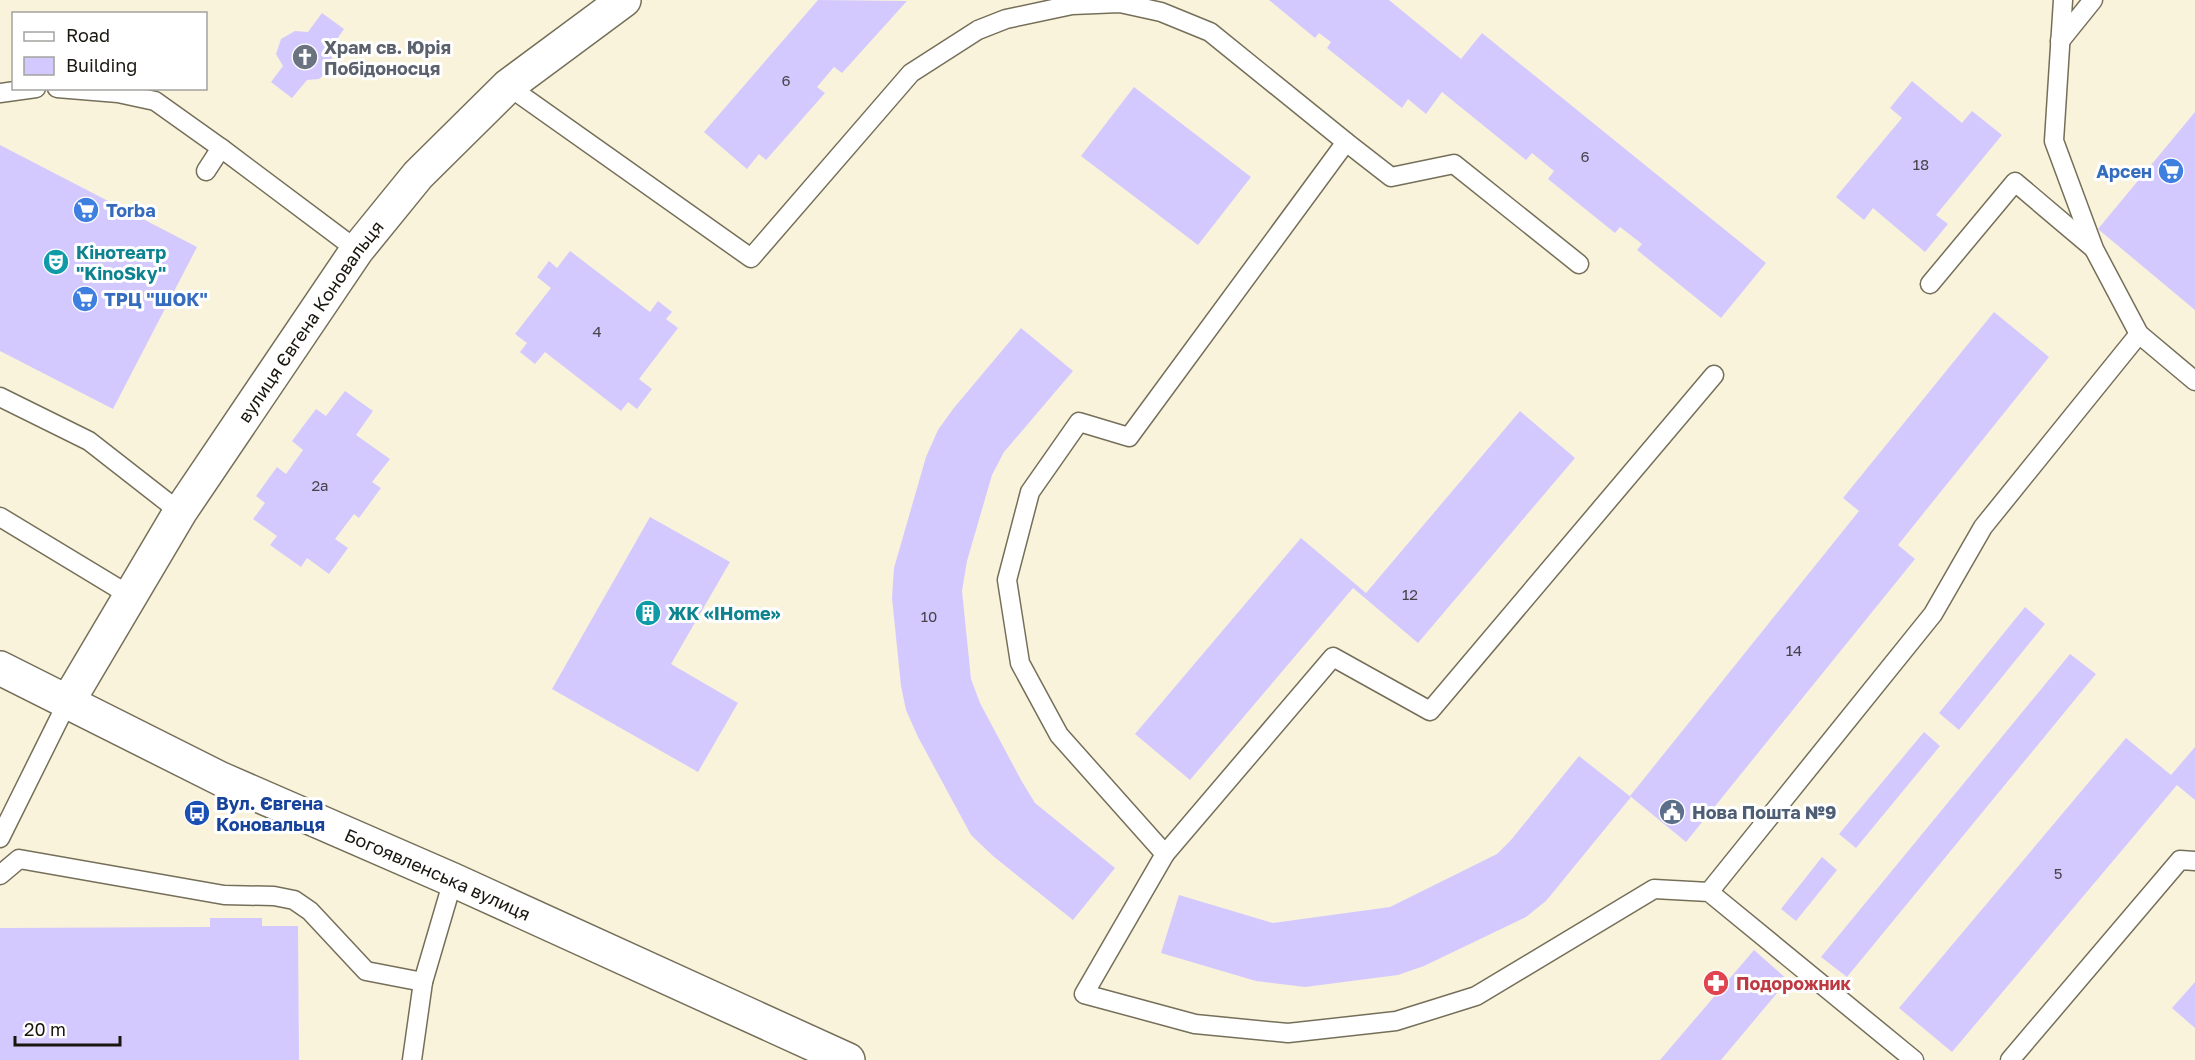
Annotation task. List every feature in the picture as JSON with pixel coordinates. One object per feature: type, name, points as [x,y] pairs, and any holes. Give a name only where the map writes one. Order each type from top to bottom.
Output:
[{"type":"street","name":"вулиця Євгена Коновальця","points":[[67,703],[180,512],[357,250],[418,175],[508,86],[624,0]]},
{"type":"street","name":"Богоявленська вулиця","points":[[0,668],[221,779],[453,880],[848,1060]]},
{"type":"lane","points":[[2063,0],[2054,141],[2094,249],[2139,334],[2195,381]]},
{"type":"lane","points":[[2060,41],[2093,0]]},
{"type":"lane","points":[[508,86],[751,258],[911,73],[978,30],[1006,19],[1072,5],[1119,3],[1161,12],[1210,32],[1391,177],[1454,164],[1580,264]]},
{"type":"lane","points":[[0,93],[22,90]]},
{"type":"lane","points":[[81,90],[118,93],[155,101],[357,250]]},
{"type":"lane","points":[[1165,854],[1059,735],[1020,663],[1007,580],[1030,492],[1078,422],[1129,437],[1346,142]]},
{"type":"lane","points":[[206,171],[221,148]]},
{"type":"lane","points":[[1930,284],[2015,183],[2094,249]]},
{"type":"lane","points":[[1709,892],[1934,614],[1983,526],[2139,334]]},
{"type":"lane","points":[[1714,375],[1430,711],[1333,657],[1165,854],[1084,994],[1195,1024],[1288,1033],[1396,1021],[1476,996],[1654,889],[1709,892],[1914,1060]]},
{"type":"lane","points":[[0,397],[89,441],[180,512]]},
{"type":"lane","points":[[0,517],[129,595]]},
{"type":"lane","points":[[0,838],[67,703]]},
{"type":"lane","points":[[0,875],[19,860],[224,895],[274,896],[294,900],[310,911],[366,971],[423,982]]},
{"type":"lane","points":[[2010,1060],[2180,860],[2195,861]]},
{"type":"lane","points":[[412,1060],[423,982],[453,880]]},
{"type":"building","points":[[818,0],[907,1],[842,73],[834,67],[817,87],[825,93],[766,160],[759,154],[747,169],[704,132]]},
{"type":"building","points":[[1269,0],[1389,0],[1461,59],[1482,33],[1766,263],[1721,318],[1637,250],[1642,244],[1620,227],[1615,233],[1548,179],[1554,171],[1532,153],[1526,160],[1442,92],[1426,114],[1408,99],[1402,108],[1327,48],[1331,42],[1319,33],[1315,38]]},
{"type":"building","name":"Храм св. Юрія Побідоносця","points":[[322,13],[344,29],[331,48],[332,61],[328,71],[319,79],[307,80],[292,98],[271,82],[283,66],[276,54],[281,39],[295,31],[308,32]]},
{"type":"building","points":[[1912,81],[1962,123],[1972,111],[2002,135],[1936,215],[1948,224],[1925,252],[1873,208],[1864,220],[1836,197],[1902,118],[1890,108]]},
{"type":"building","points":[[1134,87],[1251,177],[1198,245],[1081,156]]},
{"type":"building","name":"Арсен","points":[[2195,112],[2195,310],[2098,229]]},
{"type":"building","name":"ТРЦ \"ШОК\"","points":[[0,145],[197,247],[113,409],[0,351]]},
{"type":"building","points":[[570,251],[650,312],[658,301],[672,312],[666,319],[678,328],[639,379],[652,389],[637,409],[628,402],[621,411],[545,352],[535,364],[520,352],[527,343],[515,334],[551,288],[537,277],[549,261],[557,268]]},
{"type":"building","points":[[1994,312],[2049,357],[1898,545],[1915,559],[1686,842],[1630,796],[1859,511],[1843,498]]},
{"type":"building","points":[[1021,328],[1073,371],[1004,452],[992,475],[967,561],[962,591],[971,679],[980,703],[1021,780],[1035,803],[1115,868],[1073,920],[993,856],[971,835],[918,737],[906,710],[901,686],[892,598],[894,568],[926,457],[938,430]]},
{"type":"building","points":[[345,391],[373,411],[356,435],[390,459],[372,482],[381,488],[359,518],[354,514],[335,539],[348,548],[329,574],[307,558],[301,567],[270,545],[277,536],[253,519],[265,503],[256,496],[277,467],[286,474],[303,450],[292,441],[316,409],[326,416]]},
{"type":"building","points":[[1520,411],[1575,458],[1418,643],[1353,588],[1190,780],[1135,734],[1301,538],[1366,593]]},
{"type":"building","name":"ЖК «IHome»","points":[[650,517],[730,562],[671,664],[738,703],[698,772],[552,689]]},
{"type":"building","points":[[2025,607],[2045,624],[1959,730],[1939,713]]},
{"type":"building","points":[[2070,654],[2096,674],[1847,977],[1821,957]]},
{"type":"building","points":[[1924,732],[1940,746],[1856,848],[1839,834]]},
{"type":"building","points":[[2126,738],[2171,775],[2195,747],[2195,800],[2177,785],[1952,1052],[1899,1008]]},
{"type":"building","points":[[1579,756],[1631,797],[1546,901],[1526,917],[1424,966],[1398,975],[1305,987],[1256,981],[1161,953],[1179,895],[1273,923],[1390,907],[1497,854]]},
{"type":"building","points":[[1822,857],[1837,870],[1796,921],[1781,909]]},
{"type":"building","points":[[210,918],[262,918],[262,926],[298,926],[299,1060],[0,1060],[0,928],[210,927]]},
{"type":"building","points":[[1754,950],[1788,980],[1721,1060],[1660,1060]]},
{"type":"building","points":[[2195,982],[2195,1028],[2172,1008]]},
{"type":"place","name":"Храм св. Юрія Побідоносця","points":[[305,57]]},
{"type":"place","name":"Арсен","points":[[2171,171]]},
{"type":"place","name":"Torba","points":[[86,210]]},
{"type":"place","name":"Кінотеатр \"KinoSky\"","points":[[56,262]]},
{"type":"place","name":"ТРЦ \"ШОК\"","points":[[85,299]]},
{"type":"place","name":"ЖК «IHome»","points":[[648,613]]},
{"type":"place","name":"Нова Пошта №9","points":[[1672,812]]},
{"type":"place","name":"Вул. Євгена Коновальця","points":[[197,813]]},
{"type":"place","name":"Подорожник","points":[[1716,983]]}]
